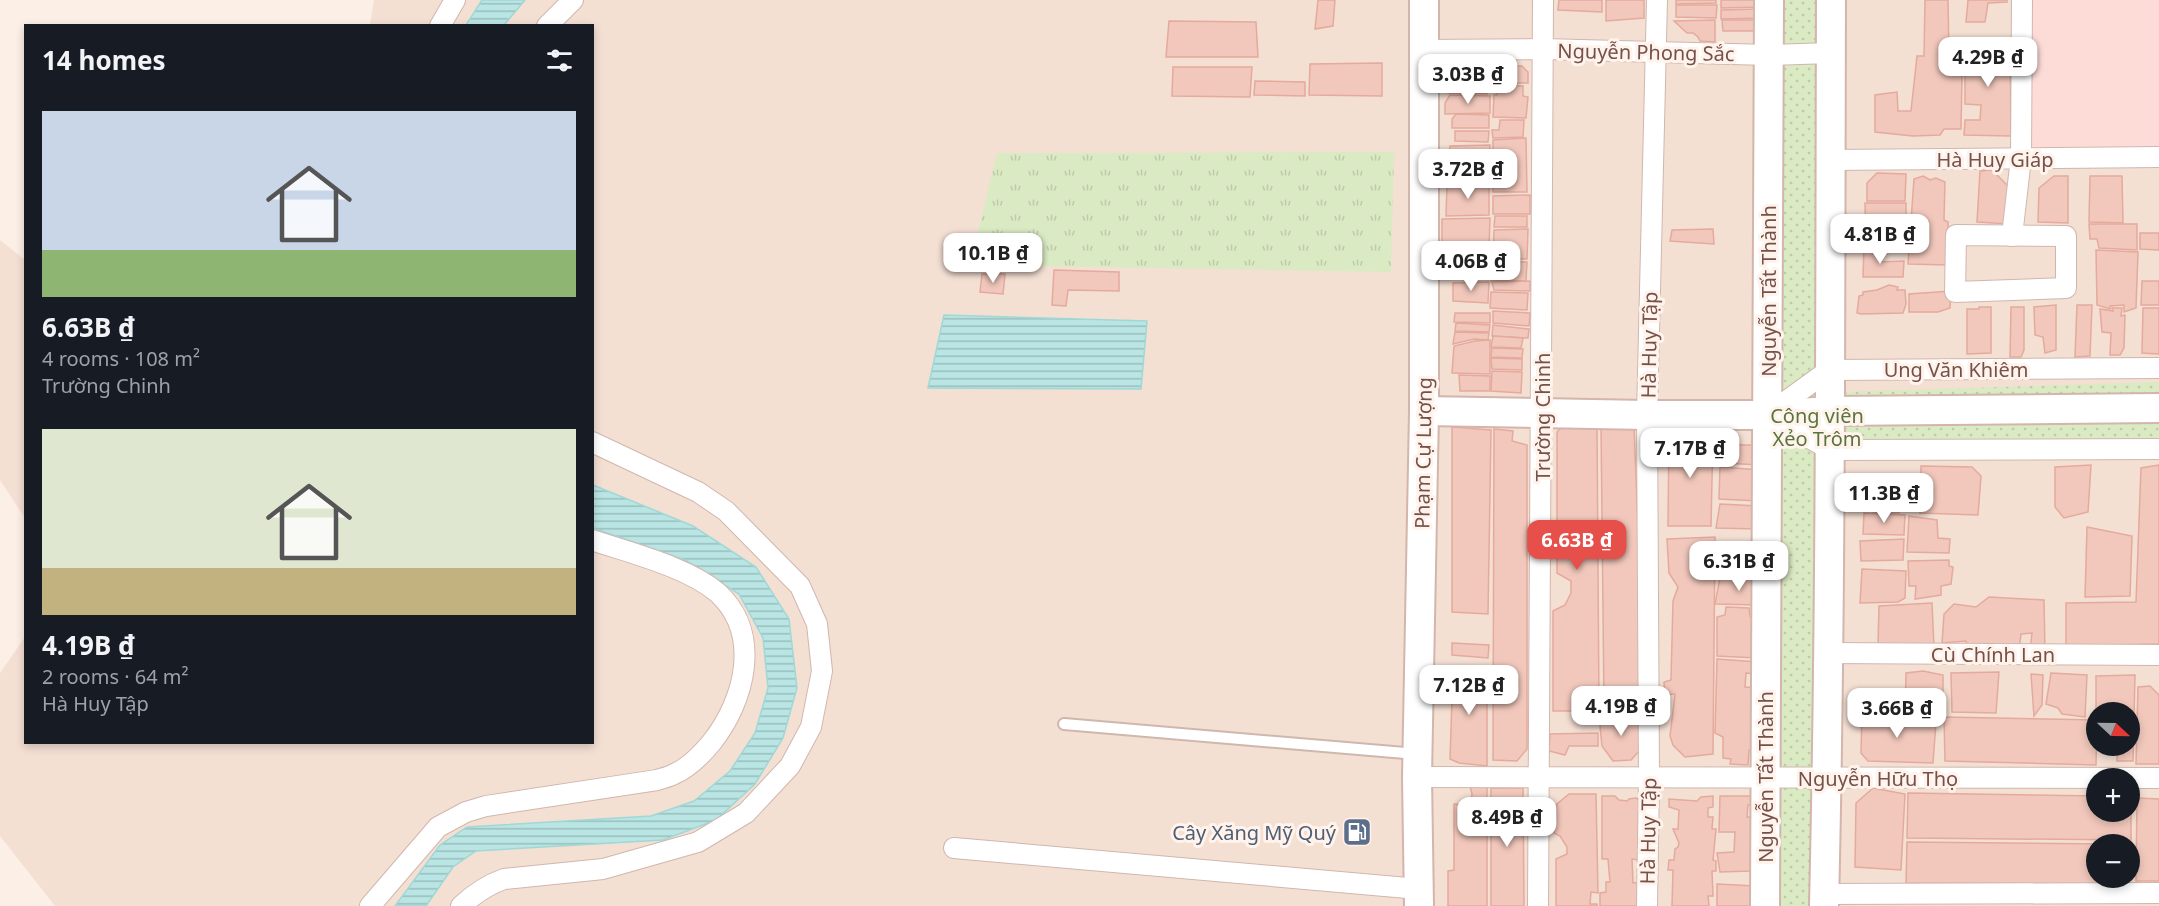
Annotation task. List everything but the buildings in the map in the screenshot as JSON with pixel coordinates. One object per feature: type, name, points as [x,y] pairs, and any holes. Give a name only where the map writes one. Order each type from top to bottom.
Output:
[{"type":"street","points":[[441,24],[455,0]]},
{"type":"street","points":[[549,24],[573,0]]},
{"type":"street","name":"Phạm Cự Lượng","points":[[1419,898],[1418,766],[1424,411],[1424,0]]},
{"type":"street","name":"Trường Chinh","points":[[1538,906],[1543,0]]},
{"type":"street","name":"Hà Huy Tập","points":[[1647,906],[1649,778],[1647,416],[1657,0]]},
{"type":"street","name":"Nguyễn Tất Thành","points":[[1765,906],[1769,0]]},
{"type":"street","points":[[1831,0],[1829,370],[1831,450],[1824,900],[2069,900],[2159,893]]},
{"type":"street","points":[[2012,236],[2021,158],[2022,0]]},
{"type":"street","name":"Nguyễn Phong Sắc","points":[[1424,50],[1543,49],[1769,55],[1831,53]]},
{"type":"street","name":"Hà Huy Giáp","points":[[1831,160],[2159,158]]},
{"type":"street","points":[[1956,235],[2012,236],[2066,236],[2066,288],[1955,292],[1956,235]]},
{"type":"street","name":"Ung Văn Khiêm","points":[[1829,370],[2159,368]]},
{"type":"street","points":[[1767,415],[1829,370]]},
{"type":"street","name":"Ung Văn Khiêm","points":[[1424,411],[1647,416],[1767,415],[1830,411],[2159,408]]},
{"type":"street","name":"Ung Văn Khiêm","points":[[1767,415],[1831,450],[2159,449]]},
{"type":"street","points":[[461,906],[475,893],[504,879],[603,869],[698,842],[746,813],[790,766],[811,727],[822,671],[817,624],[800,586],[726,511],[698,492],[594,443]]},
{"type":"street","points":[[370,906],[438,827],[449,819],[486,806],[657,780],[676,774],[700,756],[723,727],[735,703],[745,666],[740,625],[732,608],[709,586],[688,573],[594,541]]},
{"type":"street","name":"Cù Chính Lan","points":[[1828,653],[2159,655]]},
{"type":"street","name":"Nguyễn Hữu Thọ","points":[[1418,766],[1538,776],[1649,778],[2159,778]]},
{"type":"street","points":[[954,848],[1419,898]]},
{"type":"lane","points":[[1064,724],[1418,766]]},
{"type":"shaded area","points":[[374,0],[2159,0],[2159,906],[55,906],[0,836],[0,673],[24,638],[24,744],[594,744],[594,24],[370,24]]},
{"type":"shaded area","points":[[2030,0],[2159,0],[2159,151],[2029,151]]},
{"type":"shaded area","points":[[0,240],[24,259],[24,516],[0,480]]},
{"type":"green space","name":"Công viên Xẻo Trôm","points":[[1780,0],[1839,0],[1837,392],[2159,382],[2159,444],[1836,460],[1834,906],[1776,906]]},
{"type":"green space","points":[[1394,152],[1391,272],[970,265],[997,153]]},
{"type":"water","points":[[482,0],[525,0],[505,24],[467,24]]},
{"type":"water","points":[[944,315],[1147,321],[1141,389],[928,388]]},
{"type":"water","points":[[594,485],[693,526],[756,567],[789,619],[797,688],[783,738],[755,784],[716,820],[663,840],[476,851],[453,867],[426,906],[395,906],[440,845],[467,827],[651,816],[694,801],[730,771],[755,733],[768,688],[763,638],[739,594],[685,560],[594,528]]},
{"type":"place","name":"Cây Xăng Mỹ Quý","points":[[1357,832]]}]
